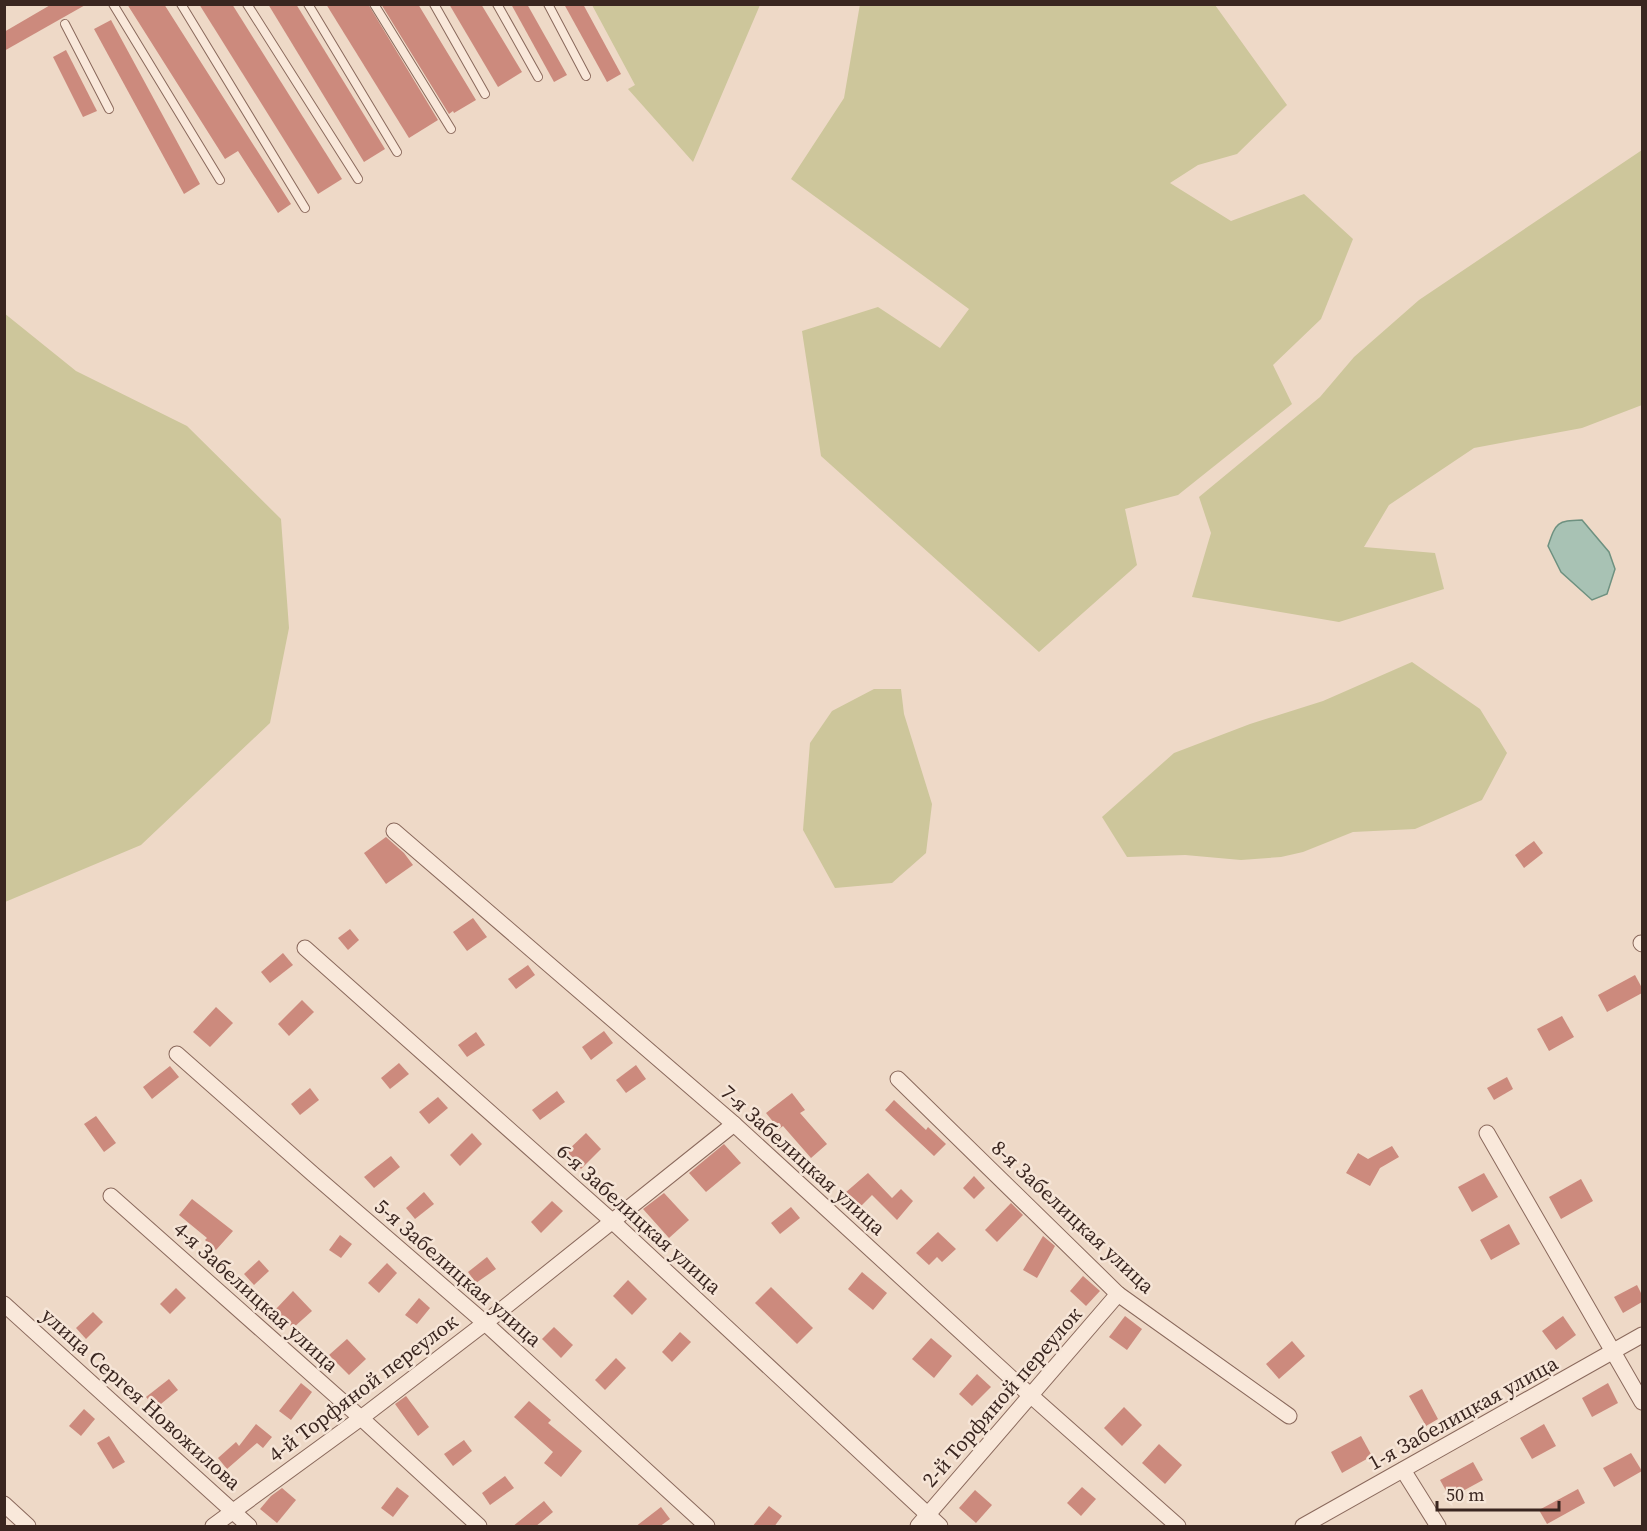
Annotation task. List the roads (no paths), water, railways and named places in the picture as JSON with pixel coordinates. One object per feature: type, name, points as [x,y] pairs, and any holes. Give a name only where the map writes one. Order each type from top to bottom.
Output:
[{"type":"street","name":"7-я Забелицкая улица","points":[[394,831],[734,1124],[1178,1527]]},
{"type":"street","name":"6-я Забелицкая улица","points":[[304,948],[612,1221],[923,1521],[940,1527]]},
{"type":"street","name":"5-я Забелицкая улица","points":[[177,1054],[485,1323],[707,1527]]},
{"type":"street","name":"8-я Забелицкая улица","points":[[898,1079],[1118,1294],[1289,1416]]},
{"type":"street","name":"4-й Торфяной переулок","points":[[213,1527],[485,1323],[734,1124]]},
{"type":"street","points":[[1487,1133],[1615,1351],[1642,1402]]},
{"type":"street","name":"4-я Забелицкая улица","points":[[111,1196],[361,1418],[479,1527]]},
{"type":"street","name":"2-й Торфяной переулок","points":[[923,1521],[1118,1294]]},
{"type":"street","name":"улица Сергея Новожилова","points":[[4,1304],[249,1527]]},
{"type":"street","name":"1-я Забелицкая улица","points":[[1303,1527],[1642,1335]]},
{"type":"street","points":[[1403,1470],[1438,1527]]},
{"type":"street","points":[[4,1504],[28,1527]]},
{"type":"lane","points":[[113,4],[220,180]]},
{"type":"lane","points":[[181,4],[305,208]]},
{"type":"lane","points":[[247,4],[358,179]]},
{"type":"lane","points":[[308,4],[397,152]]},
{"type":"lane","points":[[374,4],[451,129]]},
{"type":"lane","points":[[434,4],[485,94]]},
{"type":"lane","points":[[497,4],[538,77]]},
{"type":"lane","points":[[548,4],[586,76]]},
{"type":"lane","points":[[65,24],[108,109]]}]
